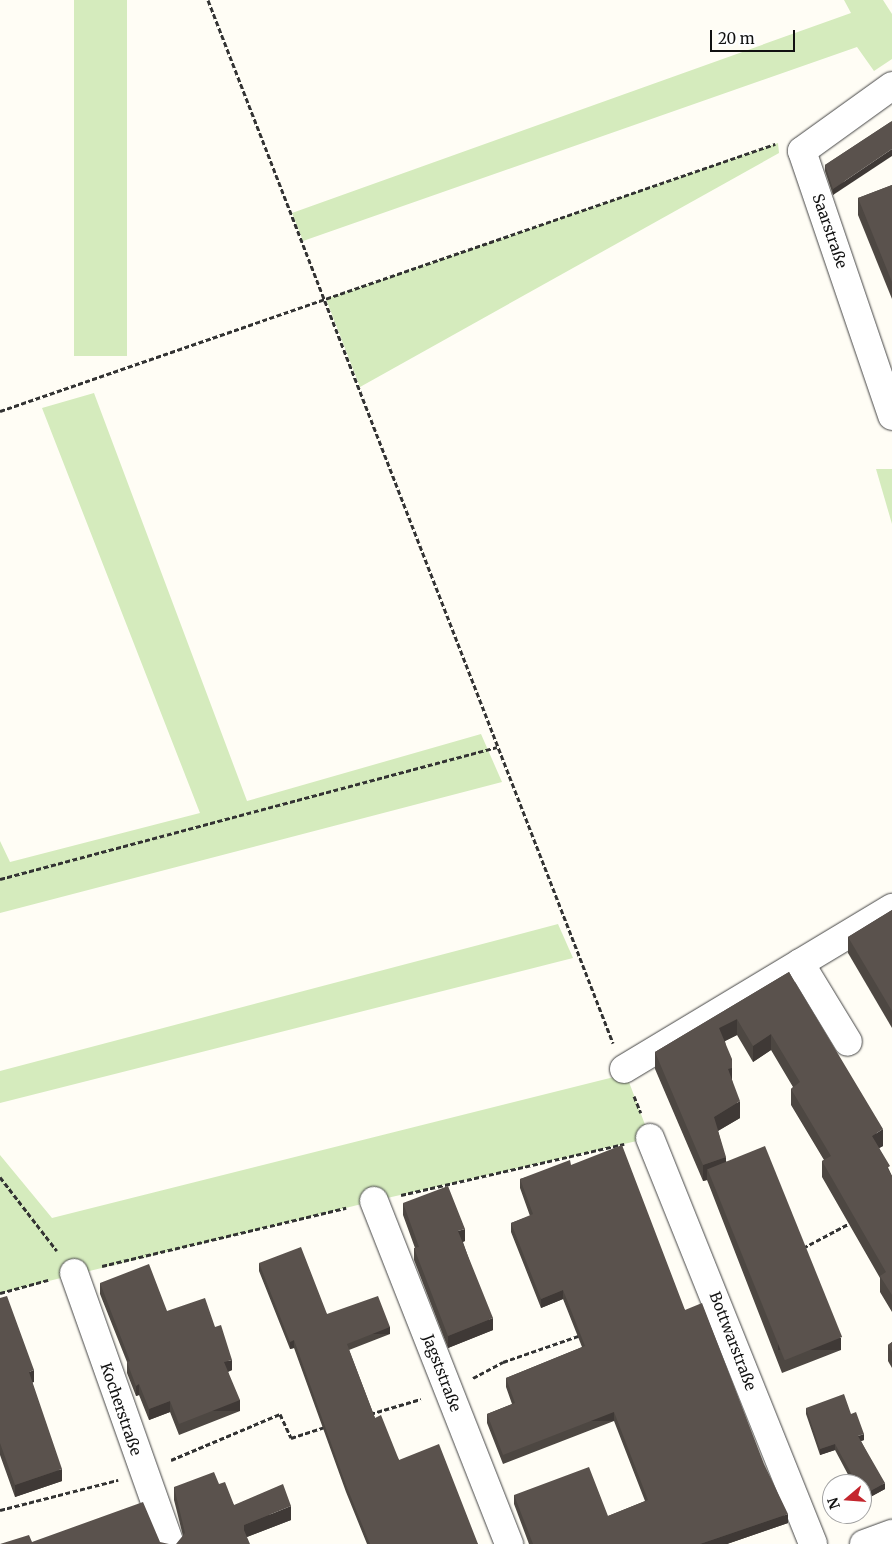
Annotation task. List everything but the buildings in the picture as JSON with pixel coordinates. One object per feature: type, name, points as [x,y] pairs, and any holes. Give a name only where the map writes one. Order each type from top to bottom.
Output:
[{"type":"street","points":[[802,151],[892,86]]},
{"type":"street","name":"Saarstraße","points":[[802,151],[892,416]]},
{"type":"street","points":[[624,1069],[892,908]]},
{"type":"street","points":[[800,963],[848,1042]]},
{"type":"street","name":"Bottwarstraße","points":[[650,1138],[812,1544]]},
{"type":"street","name":"Jagststraße","points":[[374,1201],[509,1544]]},
{"type":"street","name":"Kocherstraße","points":[[74,1273],[170,1544]]},
{"type":"street","points":[[864,1544],[892,1534]]},
{"type":"path","points":[[0,1293],[74,1273],[374,1201],[650,1138],[326,299],[208,0]]},
{"type":"path","points":[[0,411],[778,143],[791,143],[802,151]]},
{"type":"path","points":[[0,879],[498,747]]},
{"type":"path","points":[[0,1177],[74,1273]]},
{"type":"path","points":[[799,1250],[859,1219]]},
{"type":"path","points":[[366,1415],[449,1390],[503,1362],[588,1333]]},
{"type":"path","points":[[0,1510],[144,1472],[280,1414],[291,1438],[329,1426]]},
{"type":"green space","points":[[74,0],[127,0],[127,356],[74,356]]},
{"type":"green space","points":[[844,0],[883,0],[892,14],[892,59],[874,71],[857,47],[303,241],[292,213],[851,13]]},
{"type":"green space","points":[[778,143],[779,153],[360,387],[326,299]]},
{"type":"green space","points":[[94,393],[247,801],[481,734],[502,782],[0,913],[0,841],[10,862],[200,813],[42,408]]},
{"type":"green space","points":[[876,469],[892,469],[892,524]]},
{"type":"green space","points":[[558,924],[573,958],[0,1103],[0,1071]]},
{"type":"green space","points":[[626,1074],[650,1138],[374,1201],[0,1293],[0,1155],[52,1218]]}]
